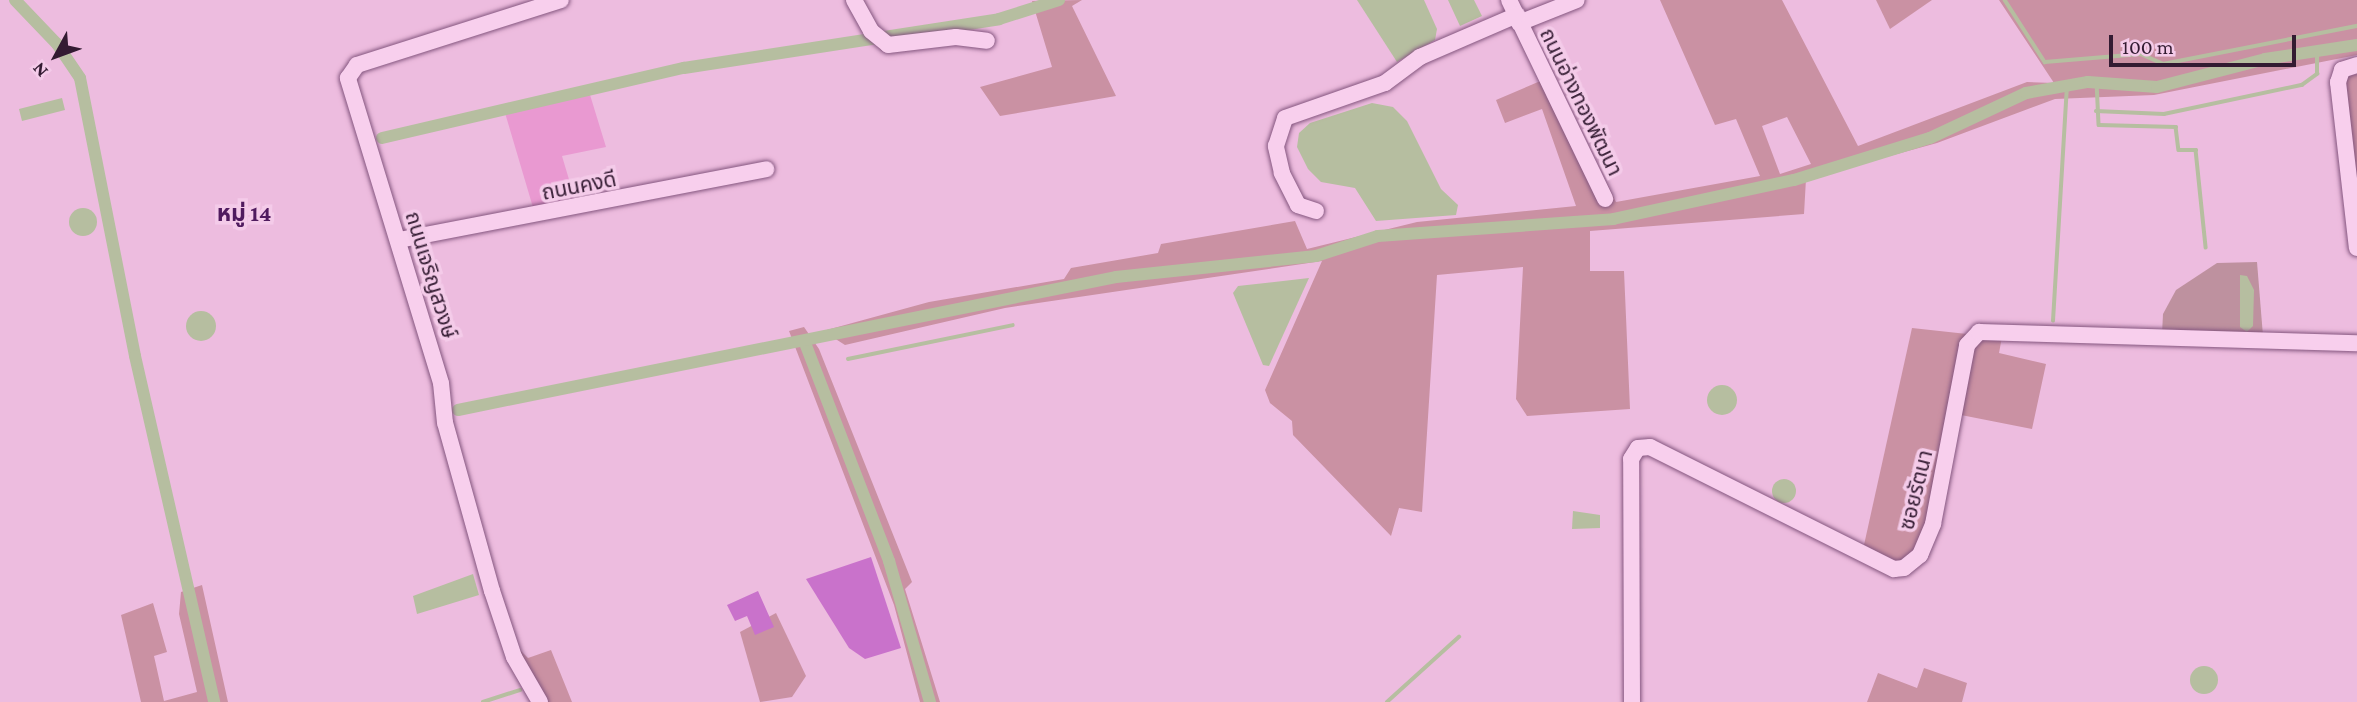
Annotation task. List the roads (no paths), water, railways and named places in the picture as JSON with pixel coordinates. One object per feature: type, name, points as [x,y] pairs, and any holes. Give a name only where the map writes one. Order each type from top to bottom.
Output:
[{"type":"street","name":"ถนนเจริญสวงษ์","points":[[540,702],[514,657],[492,591],[445,423],[441,383],[399,240],[349,86],[350,71],[561,0]]},
{"type":"street","points":[[854,0],[875,36],[904,46],[956,37],[987,41]]},
{"type":"street","name":"ถนนอ่างทองพัฒนา","points":[[1316,211],[1298,205],[1282,173],[1276,146],[1285,118],[1385,83],[1420,57],[1515,13],[1577,0]]},
{"type":"street","name":"ถนนอ่างทองพัฒนา","points":[[1515,13],[1605,199]]},
{"type":"street","points":[[2357,65],[2342,70],[2337,82],[2357,248]]},
{"type":"street","name":"ถนนคงดี","points":[[399,240],[766,169]]},
{"type":"street","name":"ซอยรัตนา","points":[[1632,702],[1631,459],[1638,448],[1650,447],[1894,569],[1904,568],[1920,555],[1933,524],[1967,345],[1979,332],[2357,343]]},
{"type":"waterway","points":[[15,0],[57,44],[80,78],[135,356],[214,702]]},
{"type":"waterway","points":[[382,138],[684,68],[999,19],[1059,0]]},
{"type":"waterway","points":[[2005,0],[2045,62],[2141,54],[2163,64],[2357,26]]},
{"type":"waterway","points":[[458,410],[1116,277],[1316,256],[1378,236],[1613,219],[1794,180],[1930,138],[2026,93],[2088,82],[2157,87],[2265,59],[2357,45]]},
{"type":"waterway","points":[[2096,111],[2164,114],[2302,85],[2317,74],[2317,51]]},
{"type":"waterway","points":[[2097,82],[2099,125],[2176,127],[2179,150],[2196,150],[2206,247]]},
{"type":"waterway","points":[[2053,321],[2067,85]]},
{"type":"waterway","points":[[848,359],[1013,325]]},
{"type":"waterway","points":[[805,343],[889,561],[930,702]]},
{"type":"waterway","points":[[1387,702],[1459,637]]},
{"type":"waterway","points":[[483,702],[520,690]]},
{"type":"district","name":"หมู่ 14","points":[[244,213]]}]
